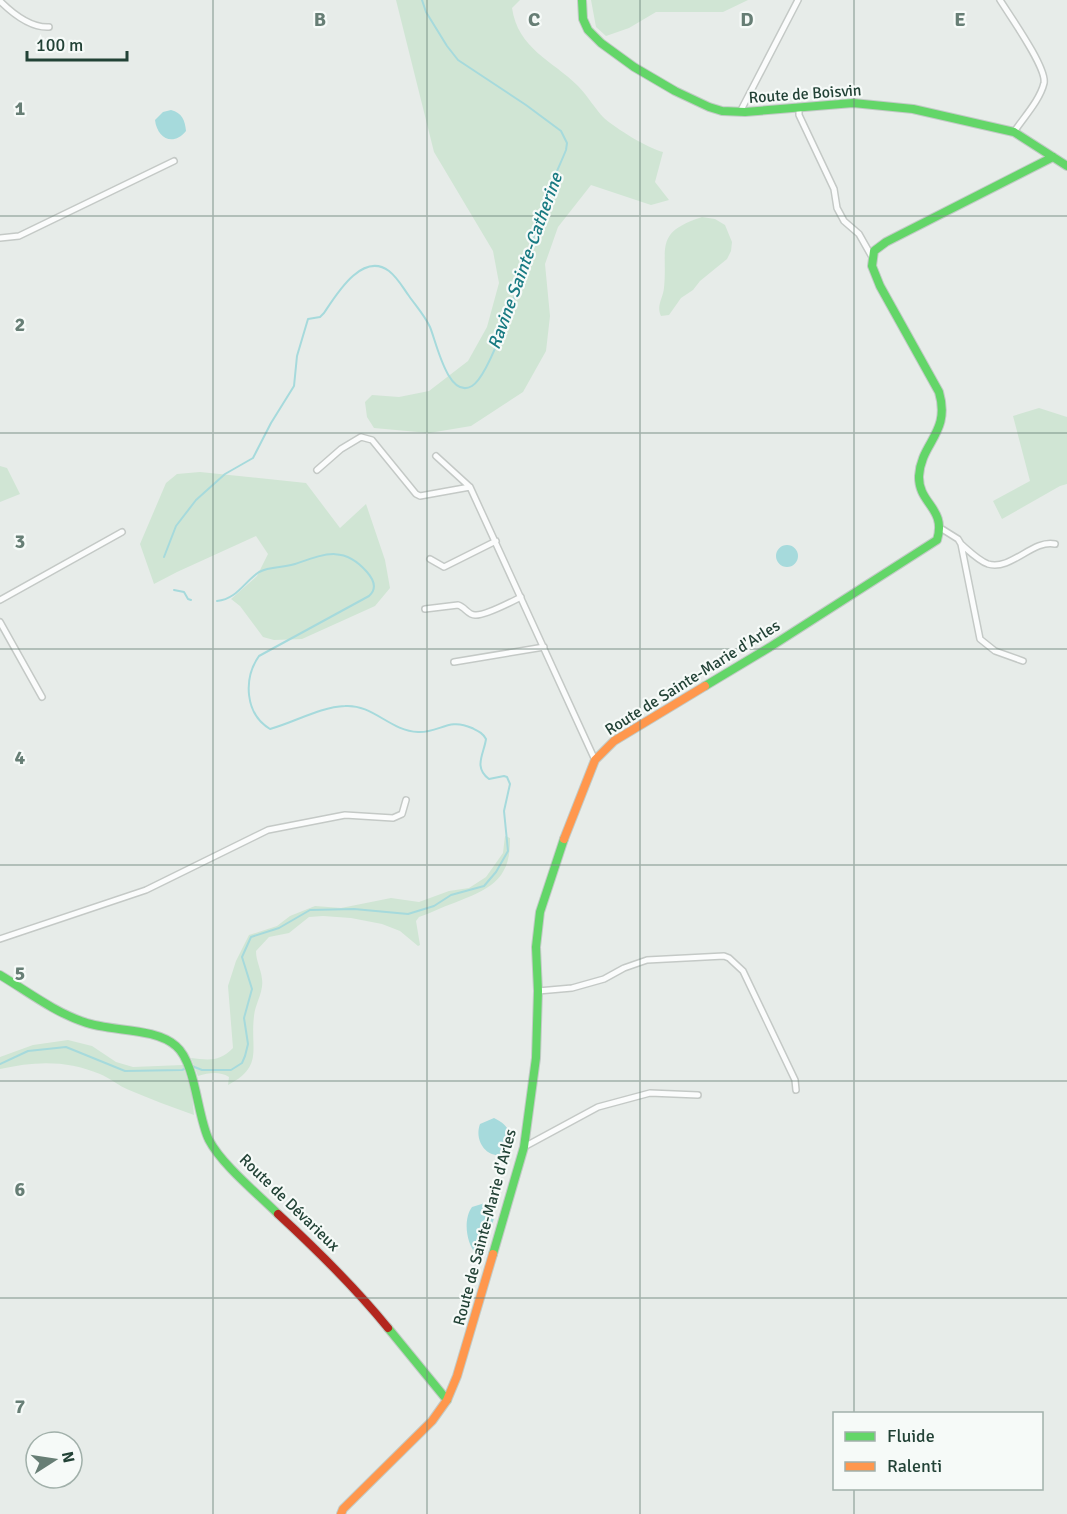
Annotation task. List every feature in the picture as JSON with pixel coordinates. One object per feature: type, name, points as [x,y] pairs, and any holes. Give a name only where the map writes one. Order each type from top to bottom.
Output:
[{"type":"main road","name":"Route de Boisvin","points":[[582,0],[583,19],[588,30],[601,44],[675,91],[716,109],[740,112],[853,103],[913,108],[1014,132],[1067,166]]},
{"type":"main road","points":[[942,529],[938,515],[924,496],[920,485],[920,471],[939,428],[943,407],[939,392],[880,286],[872,266],[872,257],[874,251],[886,242],[1053,157]]},
{"type":"main road","name":"Route de Sainte-Marie d'Arles","points":[[341,1514],[351,1501],[432,1421],[447,1400],[457,1376],[524,1147],[536,1058],[538,992],[536,947],[540,912],[560,848],[595,760],[614,741],[770,647],[937,540],[942,529]]},
{"type":"main road","name":"Route de Dévarieux","points":[[0,975],[85,1023],[166,1038],[179,1048],[192,1076],[203,1125],[210,1142],[238,1176],[327,1259],[360,1294],[447,1400]]},
{"type":"street","points":[[740,112],[798,0]]},
{"type":"street","points":[[1000,0],[1040,65],[1045,79],[1040,94],[1014,132]]},
{"type":"street","points":[[0,1],[30,23],[39,27],[49,27]]},
{"type":"street","points":[[799,109],[799,115],[834,189],[837,208],[844,221],[860,234],[872,257]]},
{"type":"street","points":[[0,238],[19,236],[174,161]]},
{"type":"street","points":[[317,470],[340,449],[365,437],[375,444],[416,494],[470,486]]},
{"type":"street","points":[[436,456],[470,486],[595,760]]},
{"type":"street","points":[[942,529],[958,539],[961,544],[980,639],[995,651],[1023,661]]},
{"type":"street","points":[[0,600],[122,532]]},
{"type":"street","points":[[430,559],[444,567],[496,541]]},
{"type":"street","points":[[961,544],[986,563],[992,564],[1004,562],[1044,545],[1055,544]]},
{"type":"street","points":[[425,609],[458,605],[469,613],[478,615],[521,597]]},
{"type":"street","points":[[0,621],[42,697]]},
{"type":"street","points":[[454,662],[544,647]]},
{"type":"street","points":[[0,939],[146,890],[268,830],[345,815],[393,818],[402,814],[406,800]]},
{"type":"street","points":[[538,992],[572,988],[604,979],[624,968],[647,960],[724,956],[743,971],[795,1080],[796,1090]]},
{"type":"street","points":[[524,1147],[598,1107],[650,1093],[698,1095]]},
{"type":"green space","points":[[396,0],[520,0],[512,8],[515,22],[529,44],[578,86],[609,122],[641,143],[663,152],[655,182],[669,200],[651,205],[591,185],[558,227],[545,264],[550,316],[546,351],[523,392],[471,426],[429,433],[374,428],[367,417],[365,402],[372,395],[399,397],[429,391],[468,361],[487,327],[499,283],[493,251],[434,152]]},
{"type":"green space","points":[[591,0],[748,0],[723,12],[656,12],[629,28],[606,36],[596,27]]},
{"type":"green space","points":[[702,217],[715,219],[725,225],[732,242],[731,251],[727,259],[681,298],[669,315],[661,316],[659,309],[664,288],[665,252],[669,236],[686,223]]},
{"type":"green space","points":[[1039,408],[1067,417],[1067,484],[1002,519],[993,501],[1030,481],[1013,416]]},
{"type":"green space","points":[[0,466],[7,468],[20,494],[0,502]]},
{"type":"green space","points":[[200,472],[306,483],[340,528],[366,504],[385,560],[390,588],[375,606],[302,639],[274,640],[263,637],[240,606],[231,599],[257,576],[268,554],[256,536],[154,584],[140,544],[166,483],[177,474]]},
{"type":"green space","points":[[505,836],[510,838],[507,864],[496,881],[478,893],[419,917],[416,921],[420,945],[418,946],[400,931],[382,924],[323,916],[309,917],[289,933],[269,937],[256,951],[262,984],[254,1016],[251,1064],[247,1071],[228,1085],[229,1077],[218,1073],[198,1076],[191,1058],[218,1058],[233,1048],[228,986],[236,961],[249,935],[277,926],[290,916],[315,906],[341,908],[391,898],[419,902],[449,891],[469,888],[486,877],[503,853]]},
{"type":"green space","points":[[68,1040],[92,1046],[116,1062],[133,1067],[183,1065],[192,1094],[194,1115],[129,1090],[88,1069],[63,1064],[38,1063],[0,1069],[0,1057],[33,1045]]},
{"type":"water","points":[[171,110],[178,113],[185,124],[186,131],[176,139],[162,136],[156,126],[155,120],[163,112]]},
{"type":"water","points":[[787,545],[795,548],[798,556],[795,564],[787,567],[779,564],[776,556],[779,548]]},
{"type":"water","points":[[494,1118],[508,1129],[514,1146],[500,1155],[487,1152],[479,1140],[480,1124]]},
{"type":"water","points":[[485,1203],[495,1215],[483,1254],[476,1254],[468,1237],[467,1218],[472,1207]]},
{"type":"waterway","name":"Ravine Sainte-Catherine","points":[[164,557],[176,526],[196,500],[225,474],[253,458],[294,386],[297,356],[308,319],[320,317],[335,296],[360,271],[379,266],[395,277],[428,323],[444,367],[456,385],[464,388],[472,386],[482,375],[492,355],[567,143],[561,131],[458,60],[426,12],[422,0]]},
{"type":"waterway","name":"Ravine Sainte-Catherine","points":[[192,1066],[202,1070],[231,1070],[242,1063],[248,1044],[244,1018],[252,989],[242,957],[251,937],[279,928],[310,910],[354,909],[408,914],[434,906],[451,895],[484,886],[496,872],[508,851],[504,811],[510,784],[507,777],[489,779],[484,774],[480,765],[486,739],[476,730],[457,724],[426,732],[408,731],[364,709],[345,706],[326,709],[270,729],[255,714],[249,696],[249,685],[250,675],[259,656],[369,596],[374,587],[373,581],[358,563],[342,555],[333,554],[268,569],[259,572],[230,597],[217,601]]},
{"type":"waterway","name":"Ravine Sainte-Catherine","points":[[174,590],[184,592],[191,600]]},
{"type":"waterway","name":"Ravine Sainte-Catherine","points":[[0,1064],[28,1051],[66,1047],[125,1071],[187,1068]]},
{"type":"traffic: fast","points":[[582,0],[583,19],[588,30],[601,43],[634,67],[675,91],[709,107],[722,111],[745,112],[853,103],[913,109],[1014,132],[1067,166]]},
{"type":"traffic: fast","points":[[705,686],[937,540],[938,520],[923,493],[919,476],[921,464],[941,418],[942,406],[939,392],[880,286],[872,266],[874,251],[886,242],[1053,157]]},
{"type":"traffic: fast","points":[[493,1254],[524,1147],[536,1058],[538,991],[536,947],[540,912],[564,839]]},
{"type":"traffic: fast","points":[[0,975],[73,1018],[95,1025],[156,1036],[176,1046],[188,1064],[205,1130],[215,1150],[231,1169],[278,1214]]},
{"type":"traffic: fast","points":[[388,1328],[447,1400]]},
{"type":"traffic: slow","points":[[564,839],[595,760],[614,741],[705,686]]},
{"type":"traffic: slow","points":[[341,1514],[343,1509],[432,1421],[447,1400],[457,1376],[493,1254]]},
{"type":"traffic: jam","points":[[278,1214],[335,1269],[388,1328]]}]
